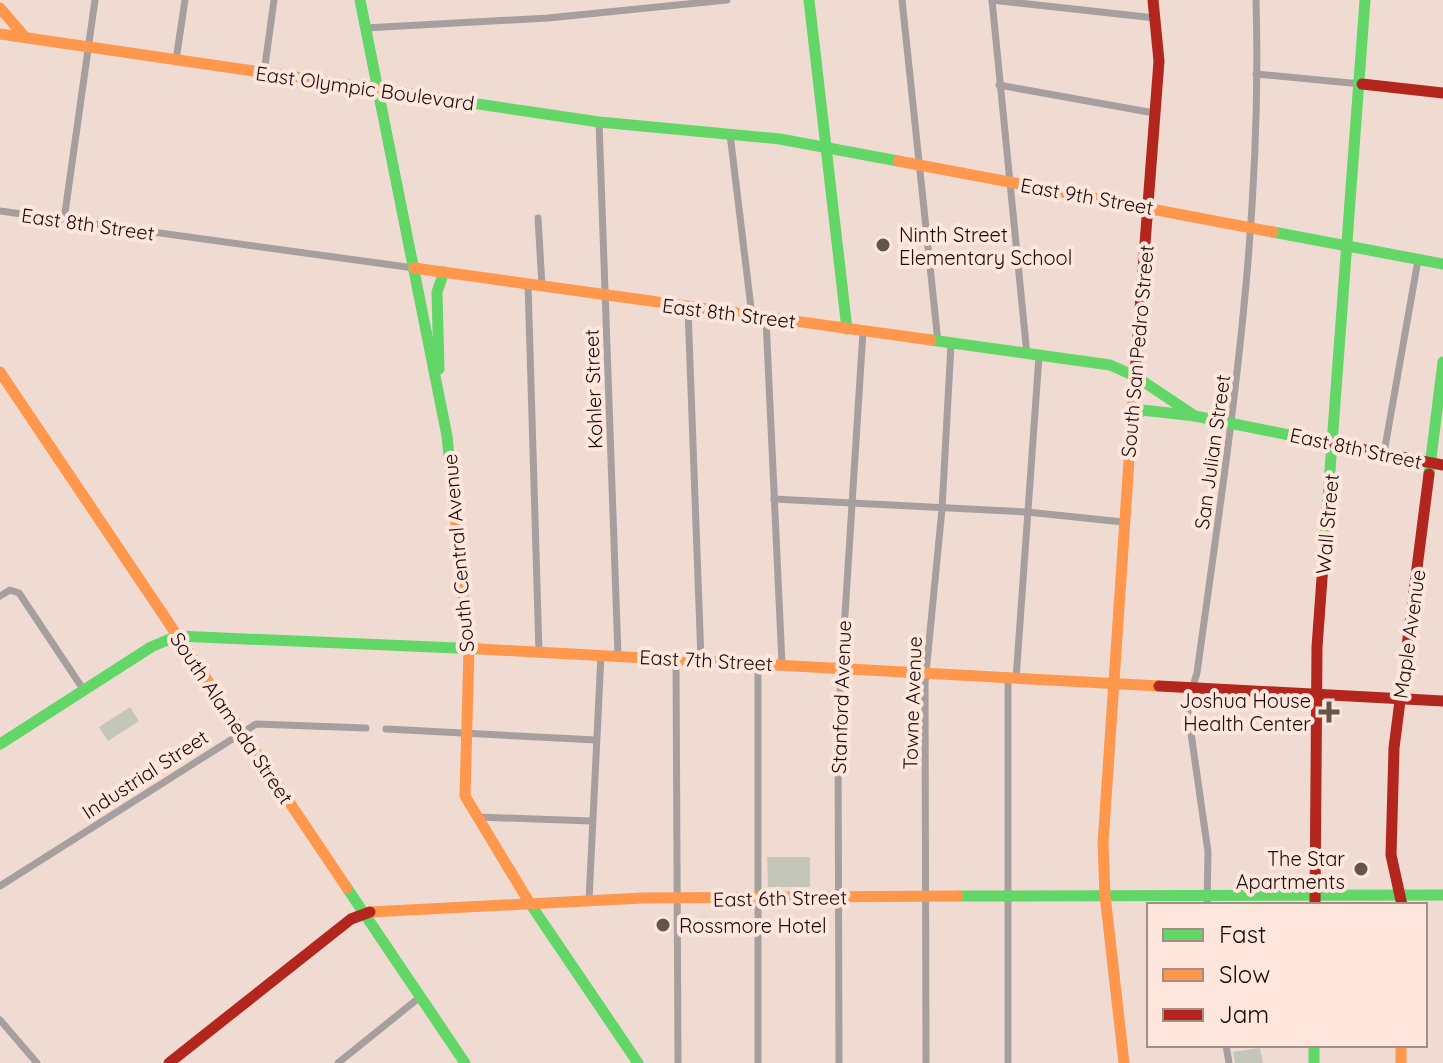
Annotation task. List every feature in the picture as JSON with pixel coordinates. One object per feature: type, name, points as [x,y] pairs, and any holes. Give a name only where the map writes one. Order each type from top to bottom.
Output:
[{"type":"main road","name":"South Central Avenue","points":[[360,0],[438,381],[469,648],[464,788],[475,817],[638,1063]]},
{"type":"main road","points":[[809,0],[847,329]]},
{"type":"main road","name":"South San Pedro Street","points":[[1113,684],[1159,61],[1153,0]]},
{"type":"main road","name":"Wall Street","points":[[1315,902],[1317,694],[1333,442],[1362,84],[1365,0]]},
{"type":"main road","points":[[0,8],[25,38]]},
{"type":"main road","name":"East Olympic Boulevard","points":[[0,34],[599,122],[730,134]]},
{"type":"main road","points":[[1362,84],[1443,93]]},
{"type":"main road","name":"East 9th Street","points":[[730,134],[826,148],[1148,206],[1443,264]]},
{"type":"main road","name":"East 8th Street","points":[[414,268],[688,309],[1110,365],[1135,376],[1195,416],[1437,464]]},
{"type":"main road","points":[[438,381],[442,349],[436,288],[444,272]]},
{"type":"main road","name":"Maple Avenue","points":[[1402,900],[1391,855],[1400,698],[1437,464],[1443,362]]},
{"type":"main road","name":"South Alameda Street","points":[[0,372],[465,1063]]},
{"type":"main road","points":[[1131,421],[1142,410],[1195,416]]},
{"type":"main road","name":"East 7th Street","points":[[0,744],[83,689],[177,636],[260,635],[1443,701]]},
{"type":"main road","points":[[1113,684],[1103,843],[1105,895],[1124,1063]]},
{"type":"main road","name":"East 6th Street","points":[[364,912],[589,900],[1105,895],[1315,902],[1402,900],[1443,895]]},
{"type":"main road","points":[[169,1063],[364,912]]},
{"type":"street","points":[[64,220],[95,0]]},
{"type":"street","points":[[176,60],[185,0]]},
{"type":"street","points":[[264,73],[274,0]]},
{"type":"street","points":[[365,28],[548,18],[727,0]]},
{"type":"street","points":[[902,0],[938,342]]},
{"type":"street","points":[[1008,1063],[1012,679],[1027,512],[1033,356],[1010,182],[992,0],[1155,18]]},
{"type":"street","name":"San Julian Street","points":[[1207,900],[1208,852],[1187,705],[1197,673],[1234,422],[1253,228],[1256,0]]},
{"type":"street","points":[[1256,74],[1362,84]]},
{"type":"street","points":[[999,85],[1154,113]]},
{"type":"street","name":"Kohler Street","points":[[599,122],[618,655]]},
{"type":"street","points":[[730,134],[752,316]]},
{"type":"street","name":"East 8th Street","points":[[0,211],[414,268]]},
{"type":"street","points":[[538,218],[542,286]]},
{"type":"street","points":[[1384,453],[1418,260]]},
{"type":"street","points":[[528,284],[539,652]]},
{"type":"street","points":[[688,309],[701,660]]},
{"type":"street","points":[[766,319],[782,664]]},
{"type":"street","name":"Stanford Avenue","points":[[839,1063],[840,668],[863,331]]},
{"type":"street","name":"Towne Avenue","points":[[926,1063],[927,673],[942,509],[951,344]]},
{"type":"street","points":[[774,499],[1027,512],[1123,522]]},
{"type":"street","points":[[0,596],[15,590],[83,689]]},
{"type":"street","points":[[589,900],[601,655]]},
{"type":"street","points":[[676,659],[678,1063]]},
{"type":"street","points":[[758,663],[758,1063]]},
{"type":"street","name":"Industrial Street","points":[[0,886],[240,732],[267,722],[366,728]]},
{"type":"street","points":[[386,729],[596,740]]},
{"type":"street","points":[[475,817],[591,821]]},
{"type":"street","points":[[338,1063],[420,997]]},
{"type":"street","points":[[0,1020],[37,1063]]},
{"type":"shaded area","points":[[130,707],[139,721],[108,741],[99,727]]},
{"type":"shaded area","points":[[767,857],[810,857],[810,887],[768,887]]},
{"type":"shaded area","points":[[1260,1048],[1263,1063],[1235,1063],[1233,1052]]},
{"type":"traffic: fast","points":[[360,0],[447,436],[452,486]]},
{"type":"traffic: fast","points":[[809,0],[847,329]]},
{"type":"traffic: fast","points":[[1324,551],[1365,0]]},
{"type":"traffic: fast","points":[[384,90],[599,122],[780,139],[898,161]]},
{"type":"traffic: fast","points":[[1273,232],[1443,264]]},
{"type":"traffic: fast","points":[[439,369],[437,292],[444,272]]},
{"type":"traffic: fast","points":[[931,340],[1110,365],[1135,376],[1195,416],[1299,437]]},
{"type":"traffic: fast","points":[[1429,474],[1443,362]]},
{"type":"traffic: fast","points":[[1132,421],[1142,410],[1195,416]]},
{"type":"traffic: fast","points":[[0,744],[151,647],[177,636],[480,649]]},
{"type":"traffic: fast","points":[[347,888],[465,1063]]},
{"type":"traffic: fast","points":[[958,896],[1443,895]]},
{"type":"traffic: fast","points":[[529,902],[638,1063]]},
{"type":"traffic: fast","points":[[1314,1047],[1314,1063]]},
{"type":"traffic: slow","points":[[0,8],[25,37]]},
{"type":"traffic: slow","points":[[0,34],[384,90]]},
{"type":"traffic: slow","points":[[898,161],[1273,232]]},
{"type":"traffic: slow","points":[[414,268],[931,340]]},
{"type":"traffic: slow","points":[[0,372],[347,888]]},
{"type":"traffic: slow","points":[[1124,1063],[1105,895],[1103,843],[1134,387]]},
{"type":"traffic: slow","points":[[452,486],[469,648],[465,796],[529,902]]},
{"type":"traffic: slow","points":[[480,649],[1159,686]]},
{"type":"traffic: slow","points":[[370,912],[643,898],[958,896]]},
{"type":"traffic: slow","points":[[1401,1047],[1401,1063]]},
{"type":"traffic: jam","points":[[1134,387],[1159,61],[1153,0]]},
{"type":"traffic: jam","points":[[1362,84],[1443,93]]},
{"type":"traffic: jam","points":[[1299,437],[1443,465]]},
{"type":"traffic: jam","points":[[1402,903],[1391,855],[1394,748],[1429,474]]},
{"type":"traffic: jam","points":[[1315,903],[1317,647],[1324,551]]},
{"type":"traffic: jam","points":[[1159,686],[1443,701]]},
{"type":"traffic: jam","points":[[169,1063],[351,919],[370,912]]},
{"type":"place","name":"Ninth Street Elementary School","points":[[883,245]]},
{"type":"place","name":"Joshua House Health Center","points":[[1329,712]]},
{"type":"place","name":"The Star Apartments","points":[[1361,869]]},
{"type":"place","name":"Rossmore Hotel","points":[[663,925]]}]
